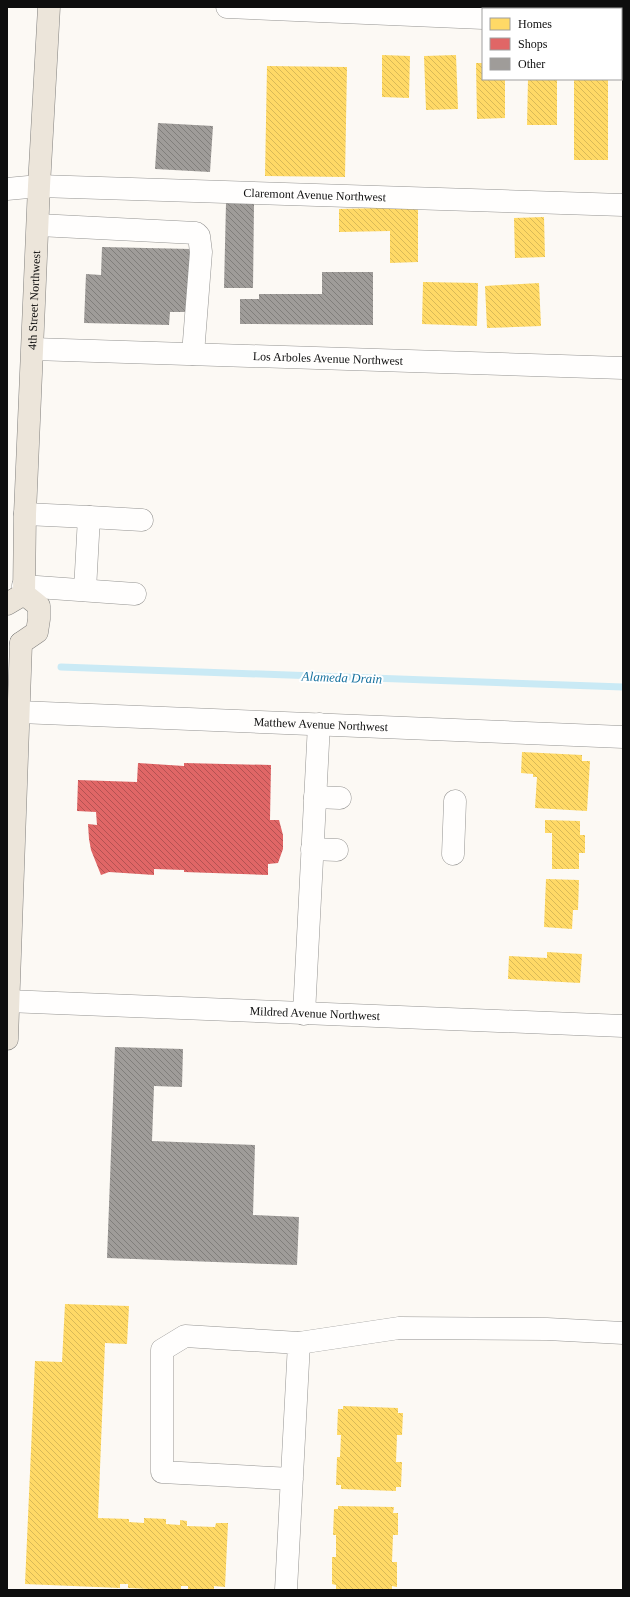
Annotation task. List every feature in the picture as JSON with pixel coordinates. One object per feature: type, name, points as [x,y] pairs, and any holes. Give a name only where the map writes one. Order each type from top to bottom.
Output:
[{"type":"main road","name":"4th Street Northwest","points":[[18,595],[25,514],[39,186],[49,7]]},
{"type":"main road","points":[[7,1039],[12,778],[19,712],[14,637],[37,632],[39,619],[39,606],[18,595]]},
{"type":"street","points":[[227,7],[482,18]]},
{"type":"street","name":"Claremont Avenue Northwest","points":[[7,189],[39,186],[623,205]]},
{"type":"street","points":[[38,225],[196,233],[199,236],[201,252],[193,354]]},
{"type":"street","name":"Los Arboles Avenue Northwest","points":[[33,349],[623,368]]},
{"type":"street","points":[[25,514],[142,520]]},
{"type":"street","points":[[85,590],[89,518]]},
{"type":"street","points":[[18,595],[85,590],[135,594]]},
{"type":"street","name":"Matthew Avenue Northwest","points":[[19,712],[623,737]]},
{"type":"street","points":[[304,1014],[319,724]]},
{"type":"street","points":[[315,797],[340,798]]},
{"type":"street","points":[[453,854],[455,801]]},
{"type":"street","points":[[312,849],[337,850]]},
{"type":"street","name":"Mildred Avenue Northwest","points":[[8,1001],[623,1026]]},
{"type":"street","points":[[292,1479],[162,1472],[162,1350],[185,1336],[299,1343],[399,1328],[547,1329],[623,1333]]},
{"type":"street","points":[[286,1590],[299,1343]]},
{"type":"building: Homes","points":[[382,55],[410,56],[409,98],[382,97]]},
{"type":"building: Homes","points":[[456,55],[458,109],[426,110],[424,56]]},
{"type":"building: Homes","points":[[476,63],[482,63],[482,80],[505,80],[505,118],[477,119]]},
{"type":"building: Homes","points":[[267,66],[347,67],[345,177],[265,176]]},
{"type":"building: Homes","points":[[528,80],[557,80],[557,125],[527,125]]},
{"type":"building: Homes","points":[[574,80],[608,80],[608,160],[574,160]]},
{"type":"building: Homes","points":[[418,207],[418,262],[390,263],[390,231],[339,232],[339,209]]},
{"type":"building: Homes","points":[[544,217],[545,257],[515,258],[514,218]]},
{"type":"building: Homes","points":[[423,282],[478,283],[477,326],[422,324]]},
{"type":"building: Homes","points":[[539,283],[541,326],[487,328],[485,286]]},
{"type":"building: Homes","points":[[522,752],[582,755],[582,761],[590,761],[587,811],[535,808],[537,777],[533,777],[533,774],[521,773]]},
{"type":"building: Homes","points":[[545,820],[580,821],[580,835],[585,835],[585,853],[579,853],[579,869],[552,869],[552,833],[545,833]]},
{"type":"building: Homes","points":[[546,879],[579,880],[578,910],[573,910],[572,929],[544,927]]},
{"type":"building: Homes","points":[[547,952],[582,954],[580,983],[508,979],[509,956],[547,958]]},
{"type":"building: Homes","points":[[65,1304],[129,1306],[127,1344],[105,1343],[98,1518],[129,1519],[129,1522],[144,1523],[144,1518],[166,1519],[166,1524],[180,1525],[180,1520],[187,1521],[187,1526],[215,1527],[216,1523],[228,1523],[225,1587],[214,1586],[214,1590],[188,1590],[188,1586],[181,1586],[181,1590],[169,1590],[128,1588],[128,1584],[120,1584],[120,1588],[25,1584],[35,1361],[62,1362]]},
{"type":"building: Homes","points":[[343,1406],[398,1408],[398,1413],[403,1413],[402,1435],[397,1435],[396,1462],[402,1462],[401,1487],[396,1487],[396,1491],[341,1489],[341,1485],[336,1485],[337,1457],[340,1457],[341,1435],[337,1435],[338,1409],[343,1409]]},
{"type":"building: Homes","points":[[338,1506],[394,1507],[393,1513],[398,1513],[398,1535],[393,1535],[392,1562],[397,1562],[397,1587],[392,1586],[392,1590],[336,1589],[336,1585],[332,1584],[332,1557],[336,1557],[336,1535],[333,1535],[334,1509],[338,1509]]},
{"type":"building: Shops","points":[[138,763],[184,766],[184,763],[271,765],[270,820],[279,820],[283,835],[283,849],[278,863],[268,864],[268,875],[184,872],[184,870],[154,869],[154,875],[109,872],[101,875],[91,850],[89,839],[88,824],[97,825],[96,812],[77,811],[78,780],[137,782]]},
{"type":"building: Other","points":[[158,123],[213,126],[210,172],[155,169]]},
{"type":"building: Other","points":[[226,203],[254,204],[253,288],[224,288]]},
{"type":"building: Other","points":[[102,247],[191,249],[189,312],[170,312],[169,325],[84,323],[86,274],[101,275]]},
{"type":"building: Other","points":[[322,272],[373,272],[373,325],[240,324],[240,299],[259,299],[259,294],[322,294]]},
{"type":"building: Other","points":[[115,1047],[183,1049],[182,1087],[154,1086],[152,1141],[255,1145],[253,1215],[299,1217],[297,1265],[107,1258]]},
{"type":"waterway","name":"Alameda Drain","points":[[61,667],[623,687]]}]
